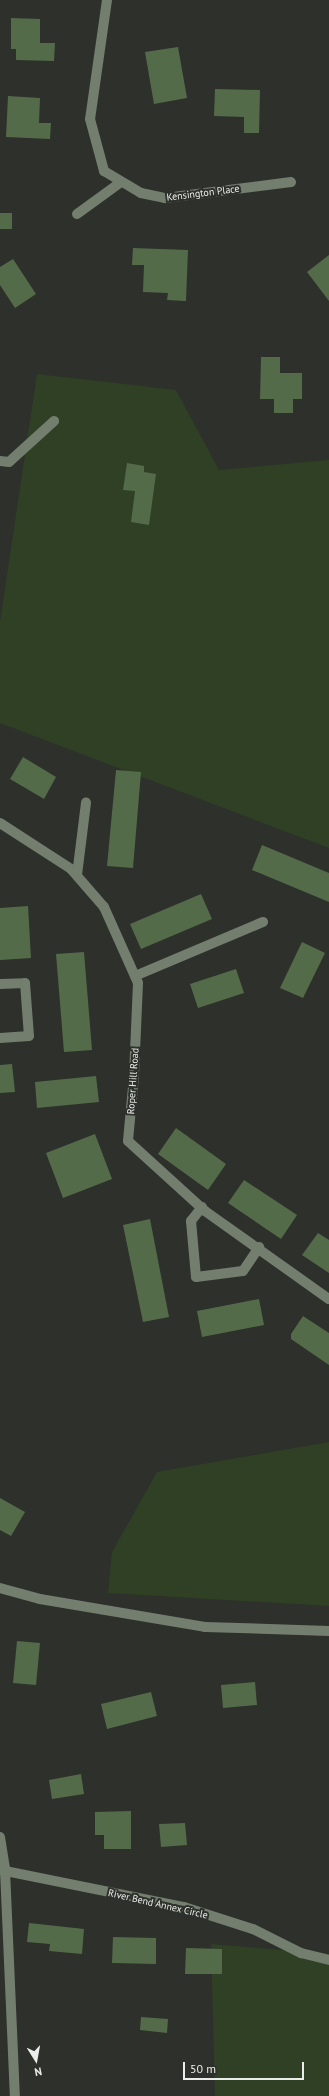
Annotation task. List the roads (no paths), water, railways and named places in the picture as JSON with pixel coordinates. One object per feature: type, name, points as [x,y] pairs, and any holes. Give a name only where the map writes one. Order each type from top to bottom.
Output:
[{"type":"street","name":"Kensington Place","points":[[107,0],[90,119],[104,170],[121,182],[141,193],[165,198],[291,182]]},
{"type":"street","points":[[76,214],[121,182]]},
{"type":"street","points":[[0,461],[10,462],[54,421]]},
{"type":"street","points":[[76,875],[86,803]]},
{"type":"street","name":"Roper Hill Road","points":[[0,823],[71,869],[104,907],[138,983],[134,1068],[128,1141],[202,1207],[329,1299]]},
{"type":"street","points":[[135,976],[263,922]]},
{"type":"street","points":[[0,984],[25,983],[29,1036],[0,1038]]},
{"type":"street","points":[[202,1207],[191,1221],[196,1277],[243,1271],[258,1247]]},
{"type":"street","points":[[0,1588],[40,1599],[205,1627],[329,1631]]},
{"type":"street","points":[[0,1837],[15,2096]]},
{"type":"street","name":"River Bend Annex Circle","points":[[2,1870],[184,1908],[253,1929],[301,1953],[329,1960]]}]
